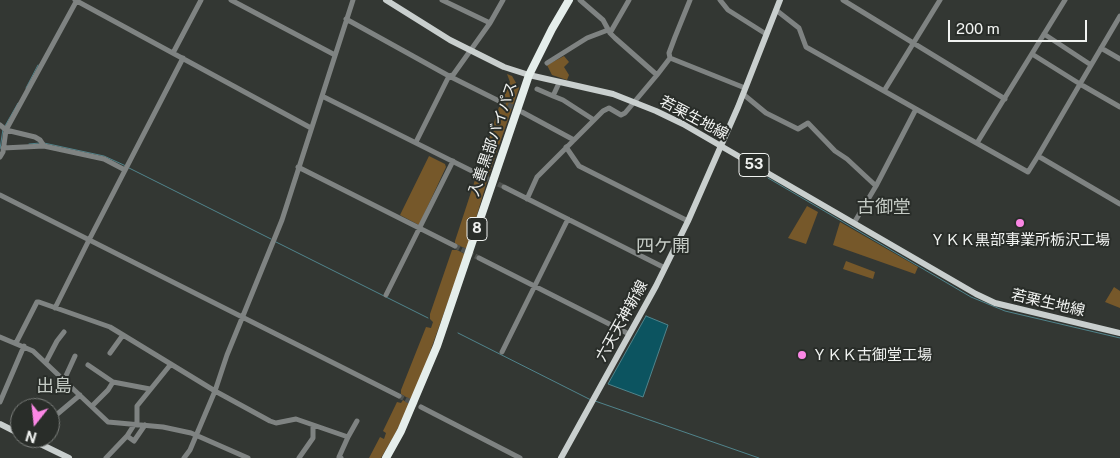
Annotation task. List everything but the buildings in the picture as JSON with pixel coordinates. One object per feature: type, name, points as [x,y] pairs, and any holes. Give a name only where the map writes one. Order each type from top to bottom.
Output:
[{"type":"highway","name":"入善黒部バイパス","points":[[386,458],[401,431],[437,346],[529,75],[569,0]]},
{"type":"main road","name":"若栗生地線","points":[[386,0],[470,51],[504,67],[559,83],[613,94],[683,124],[972,292],[995,303],[1120,333]]},
{"type":"main road","name":"六天天神新線","points":[[561,458],[665,268],[688,221],[722,146],[780,0]]},
{"type":"main road","points":[[50,448],[69,458]]},
{"type":"street","points":[[0,157],[6,130],[76,0],[312,128]]},
{"type":"street","points":[[173,52],[201,0]]},
{"type":"street","points":[[231,0],[335,55]]},
{"type":"street","points":[[184,458],[190,450],[215,391],[227,355],[282,220],[353,0]]},
{"type":"street","points":[[442,0],[490,23]]},
{"type":"street","points":[[416,142],[449,76],[453,75],[504,0]]},
{"type":"street","points":[[580,0],[603,20],[609,31],[658,75]]},
{"type":"street","points":[[547,63],[587,38],[609,31],[629,0]]},
{"type":"street","points":[[527,199],[537,177],[594,120],[609,108],[621,115],[626,113],[658,75],[670,58],[669,53],[690,0]]},
{"type":"street","points":[[720,0],[728,10],[766,34]]},
{"type":"street","points":[[843,0],[1005,99]]},
{"type":"street","points":[[884,91],[940,0]]},
{"type":"street","points":[[977,143],[1065,0]]},
{"type":"street","points":[[776,10],[799,28],[806,47],[1028,172],[1120,16]]},
{"type":"street","points":[[346,19],[449,76],[501,102]]},
{"type":"street","points":[[1044,34],[1091,64]]},
{"type":"street","points":[[1102,48],[1120,59]]},
{"type":"street","points":[[1032,54],[1120,107]]},
{"type":"street","points":[[55,308],[183,58]]},
{"type":"street","points":[[670,58],[744,91],[766,113],[798,129],[808,123],[822,139],[876,186]]},
{"type":"street","points":[[553,96],[559,83]]},
{"type":"street","points":[[537,89],[563,100],[594,120]]},
{"type":"street","points":[[322,96],[478,174]]},
{"type":"street","points":[[854,223],[876,186],[916,109]]},
{"type":"street","points":[[522,112],[574,140]]},
{"type":"street","points":[[0,125],[6,130],[35,137],[44,146]]},
{"type":"street","points":[[3,148],[44,146],[104,159],[125,170]]},
{"type":"street","points":[[566,147],[579,166],[688,221]]},
{"type":"street","points":[[1038,156],[1118,203],[1120,196]]},
{"type":"street","points":[[386,295],[453,161]]},
{"type":"street","points":[[298,167],[455,246]]},
{"type":"street","points":[[504,187],[665,268]]},
{"type":"street","points":[[0,194],[399,396]]},
{"type":"street","points":[[502,352],[568,219]]},
{"type":"street","points":[[480,258],[629,334]]},
{"type":"street","points":[[16,343],[37,302],[110,327],[215,391],[270,421],[276,423],[296,420],[348,437]]},
{"type":"street","points":[[46,362],[64,332]]},
{"type":"street","points":[[110,353],[123,336]]},
{"type":"street","points":[[0,337],[33,351],[108,422],[163,427],[196,434],[248,458]]},
{"type":"street","points":[[0,402],[24,346]]},
{"type":"street","points":[[64,380],[75,356]]},
{"type":"street","points":[[106,458],[136,425],[137,406],[171,364]]},
{"type":"street","points":[[88,365],[113,382],[150,389]]},
{"type":"street","points":[[92,406],[108,390],[113,382]]},
{"type":"street","points":[[60,412],[80,395]]},
{"type":"street","points":[[421,407],[520,458]]},
{"type":"street","points":[[340,458],[357,420]]},
{"type":"street","points":[[127,436],[134,441],[145,425]]},
{"type":"street","points":[[299,458],[313,438],[313,425]]},
{"type":"shaded area","points":[[564,56],[569,62],[564,67],[569,75],[567,80],[552,75],[547,65]]},
{"type":"shaded area","points":[[507,74],[512,76],[519,88],[488,177],[482,174],[480,168],[499,107],[505,106],[506,102],[503,99],[510,82]]},
{"type":"shaded area","points":[[429,156],[445,164],[446,167],[419,225],[400,215]]},
{"type":"shaded area","points":[[481,177],[487,181],[467,249],[455,244],[455,241],[475,180],[479,182]]},
{"type":"shaded area","points":[[807,206],[818,212],[806,244],[788,238]]},
{"type":"shaded area","points":[[840,222],[918,267],[915,274],[833,245]]},
{"type":"shaded area","points":[[452,250],[465,254],[411,400],[401,394],[401,390],[426,327],[431,328],[433,322],[430,319],[430,314]]},
{"type":"shaded area","points":[[846,261],[875,272],[873,279],[843,269]]},
{"type":"shaded area","points":[[1114,287],[1120,291],[1120,308],[1105,302]]},
{"type":"shaded area","points":[[403,400],[410,404],[381,458],[369,458],[380,437],[384,439],[386,433],[383,431],[397,402],[401,403]]},
{"type":"water","points":[[646,316],[668,325],[643,397],[608,384]]},
{"type":"waterway","points":[[26,88],[38,65]]},
{"type":"waterway","points":[[5,126],[18,103]]},
{"type":"waterway","points":[[0,149],[3,129]]},
{"type":"waterway","points":[[29,144],[40,143]]},
{"type":"waterway","points":[[44,143],[104,156],[126,166]]},
{"type":"waterway","points":[[129,168],[271,239]]},
{"type":"waterway","points":[[768,178],[971,297],[1005,311],[1120,338]]},
{"type":"waterway","points":[[274,241],[428,318]]},
{"type":"waterway","points":[[458,333],[591,400]]},
{"type":"waterway","points":[[595,401],[759,458]]},
{"type":"tunnel","points":[[501,102],[520,110]]},
{"type":"tunnel","points":[[478,174],[504,187]]},
{"type":"tunnel","points":[[455,246],[479,258]]},
{"type":"tunnel","points":[[399,396],[421,407]]},
{"type":"place","name":"ＹＫＫ黒部事業所栃沢工場","points":[[1020,223]]},
{"type":"place","name":"ＹＫＫ古御堂工場","points":[[802,355]]},
{"type":"district","name":"古御堂","points":[[884,207]]},
{"type":"district","name":"四ケ開","points":[[663,246]]},
{"type":"district","name":"出島","points":[[54,386]]}]
